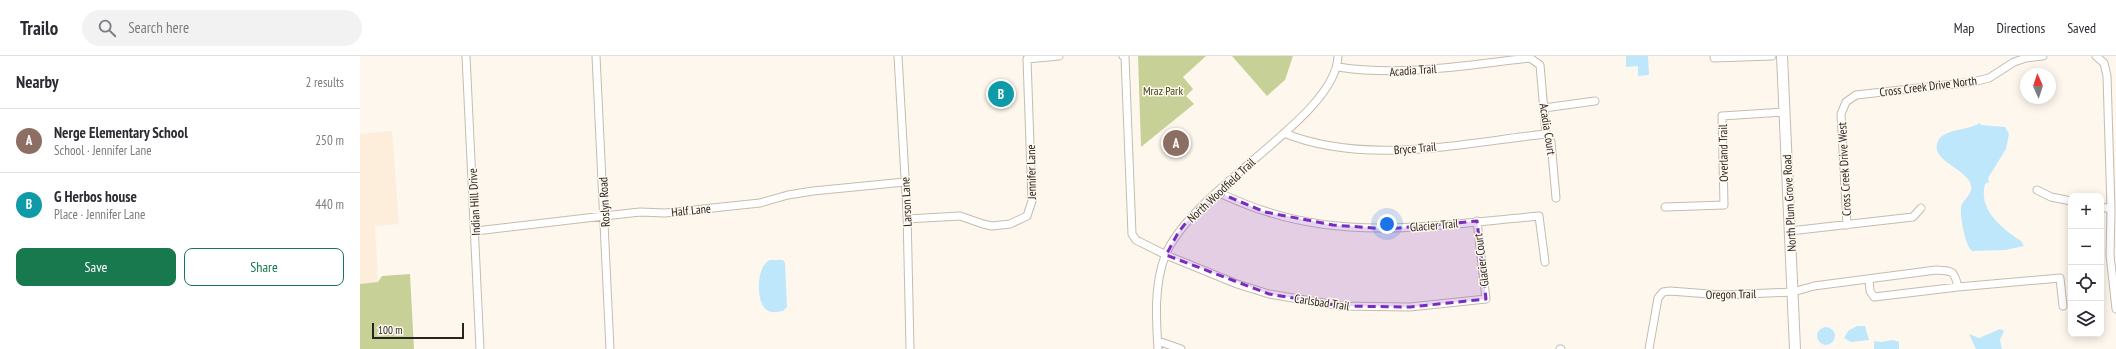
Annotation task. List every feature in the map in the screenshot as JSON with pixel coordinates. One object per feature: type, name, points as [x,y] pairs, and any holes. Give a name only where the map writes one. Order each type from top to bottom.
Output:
[{"type":"street","name":"Indian Hill Drive","points":[[466,56],[476,231],[480,349]]},
{"type":"street","name":"Roslyn Road","points":[[596,56],[610,349]]},
{"type":"street","name":"Larson Lane","points":[[898,56],[907,219],[910,349]]},
{"type":"street","name":"Jennifer Lane","points":[[907,219],[960,216],[992,226],[1010,224],[1027,216],[1032,201],[1027,57],[1059,56]]},
{"type":"street","points":[[1123,56],[1125,57],[1132,234],[1136,240],[1166,255]]},
{"type":"street","name":"North Woodfield Trail","points":[[1158,345],[1157,299],[1160,277],[1166,255],[1187,221],[1217,192],[1284,133],[1321,97],[1338,67],[1338,56]]},
{"type":"street","points":[[1714,58],[1772,56]]},
{"type":"street","name":"North Plum Grove Road","points":[[1782,56],[1795,349]]},
{"type":"street","name":"Cross Creek Drive North","points":[[1856,95],[1973,82],[1989,78],[2014,62],[2026,58],[2043,56]]},
{"type":"street","points":[[2096,56],[2104,63],[2108,76],[2113,262],[2116,309]]},
{"type":"street","name":"Acadia Trail","points":[[1338,67],[1363,71],[1392,72],[1530,58],[1536,61]]},
{"type":"street","name":"Acadia Court","points":[[1536,61],[1540,65],[1546,134],[1551,142],[1556,198]]},
{"type":"street","name":"Cross Creek Drive West","points":[[1847,225],[1841,114],[1846,102],[1856,95]]},
{"type":"street","points":[[1544,108],[1595,101]]},
{"type":"street","name":"Overland Trail","points":[[1665,208],[1724,205],[1722,116],[1785,112]]},
{"type":"street","name":"Bryce Trail","points":[[1284,133],[1324,145],[1354,149],[1388,150],[1546,134]]},
{"type":"street","name":"Half Lane","points":[[476,231],[640,212],[665,213],[752,204],[813,191],[905,182]]},
{"type":"street","points":[[2038,190],[2051,197],[2068,200]]},
{"type":"street","name":"Glacier Trail","points":[[1217,192],[1265,212],[1333,225],[1386,229],[1539,216],[1545,262]]},
{"type":"street","points":[[1790,231],[1913,217],[1921,208]]},
{"type":"street","points":[[2104,208],[2112,209]]},
{"type":"street","name":"Glacier Court","points":[[1477,221],[1486,299]]},
{"type":"street","name":"Carlsbad Trail","points":[[1166,255],[1237,284],[1256,290],[1341,306],[1410,307],[1486,299]]},
{"type":"street","name":"Oregon Trail","points":[[1649,349],[1658,298],[1663,292],[1670,291],[1722,295],[1793,292],[1814,286],[1936,270],[1951,271],[1955,274],[1958,287]]},
{"type":"street","points":[[1869,279],[1870,291],[1874,297],[1958,287],[2060,278],[2063,306]]},
{"type":"street","points":[[1158,345],[1181,349]]},
{"type":"highlighted area","points":[[1217,192],[1265,212],[1333,225],[1387,229],[1477,221],[1486,299],[1410,307],[1341,306],[1269,294],[1166,255],[1178,233],[1194,212]]},
{"type":"shaded area","points":[[392,131],[399,224],[375,226],[378,282],[360,284],[360,134]]},
{"type":"green space","name":"Mraz Park","points":[[1138,56],[1206,56],[1183,77],[1193,89],[1186,96],[1194,104],[1141,147]]},
{"type":"green space","points":[[1232,56],[1293,56],[1285,80],[1267,96]]},
{"type":"green space","points":[[410,274],[414,349],[360,349],[360,284],[378,282],[382,276]]},
{"type":"water","points":[[1626,56],[1648,56],[1649,75],[1638,76],[1638,66],[1626,67]]},
{"type":"water","points":[[1979,123],[1982,125],[2005,127],[2009,134],[2006,149],[1988,178],[1989,182],[1985,184],[1985,202],[1988,210],[1999,224],[2021,241],[2024,246],[2005,250],[1972,251],[1967,243],[1962,224],[1961,207],[1971,192],[1971,185],[1963,174],[1943,159],[1937,148],[1938,141],[1946,134],[1975,126]]},
{"type":"water","points":[[770,260],[783,260],[785,263],[787,307],[783,311],[771,312],[766,309],[762,303],[759,286],[760,277],[765,263]]},
{"type":"water","points":[[1857,326],[1865,326],[1869,340],[1851,342],[1844,338],[1848,331]]},
{"type":"water","points":[[1826,327],[1832,330],[1835,336],[1832,342],[1826,345],[1820,342],[1817,336],[1820,330]]},
{"type":"water","points":[[2000,329],[2004,331],[2000,340],[2002,349],[1976,349],[1969,334],[1979,338]]},
{"type":"water","points":[[1893,340],[1899,342],[1899,349],[1874,349],[1874,341],[1881,342]]},
{"type":"place","name":"G Herbos house","points":[[1001,94]]},
{"type":"place","name":"Nerge Elementary School","points":[[1176,143]]}]
